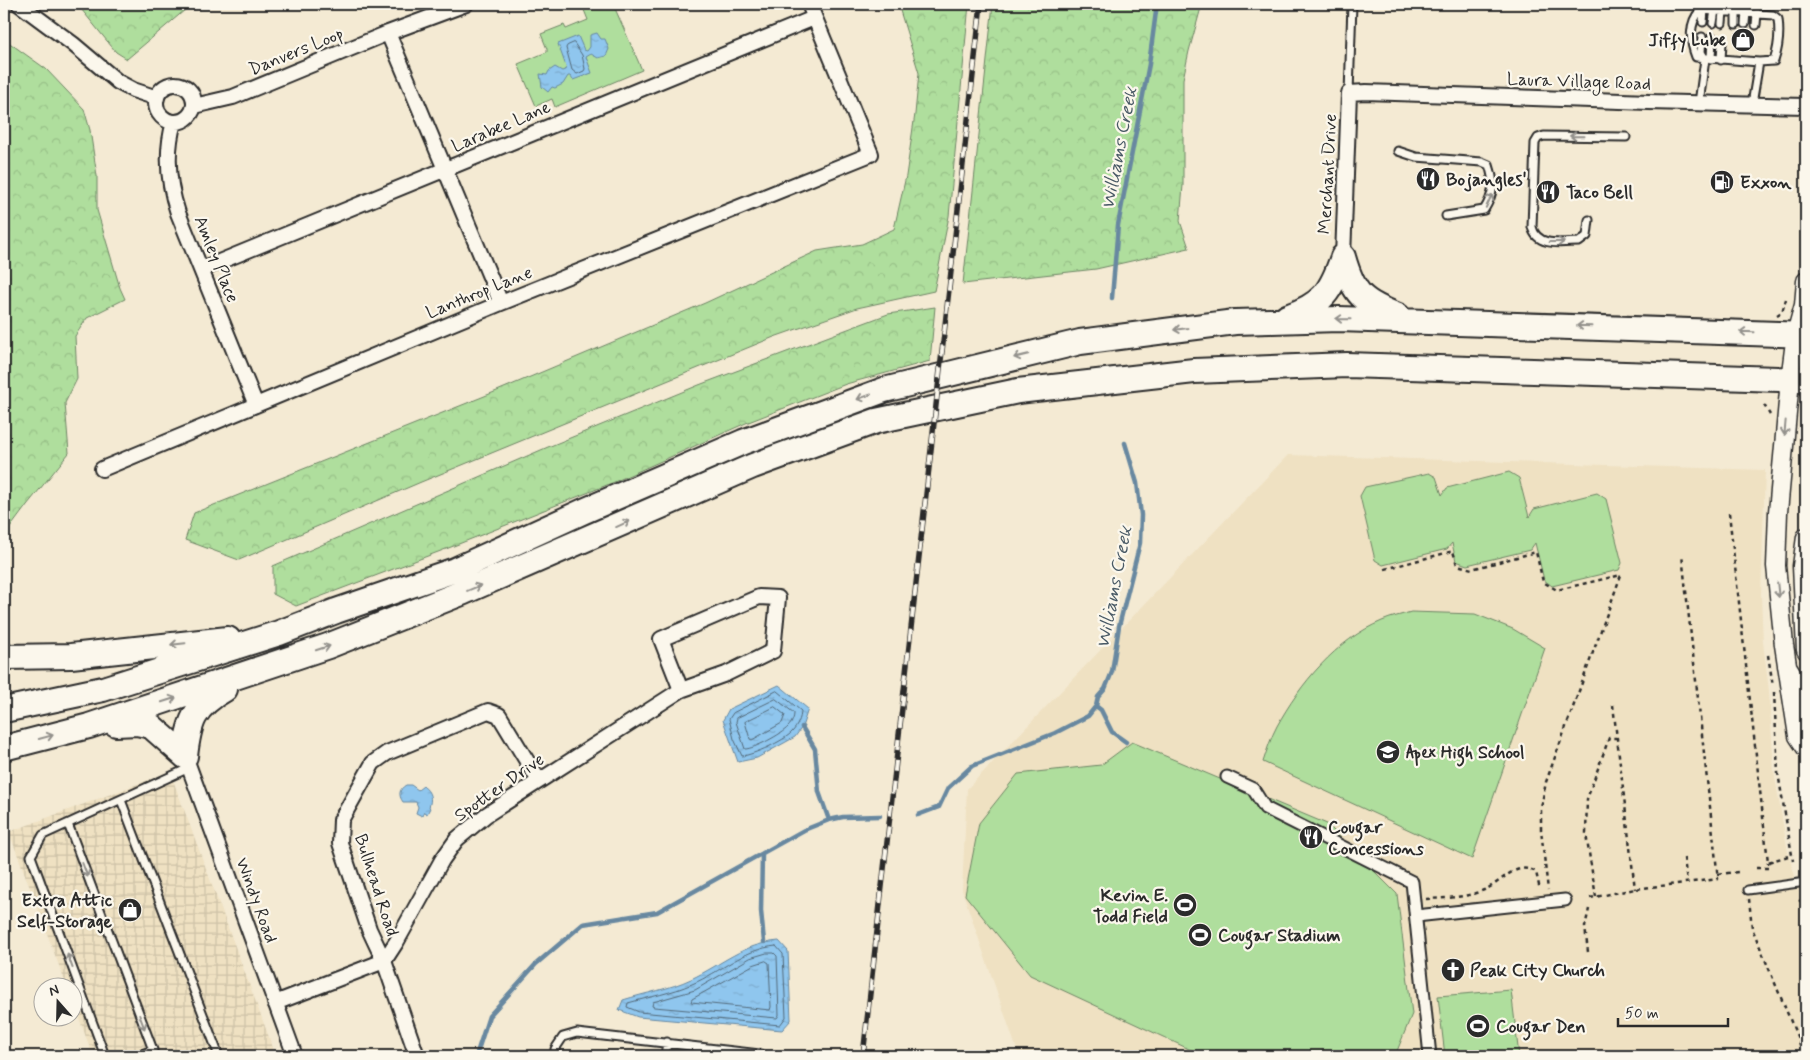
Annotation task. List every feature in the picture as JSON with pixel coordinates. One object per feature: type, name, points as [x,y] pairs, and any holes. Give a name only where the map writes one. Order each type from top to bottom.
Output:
[{"type":"highway","points":[[1278,320],[1306,309],[1322,298],[1335,281],[1342,258]]},
{"type":"highway","points":[[1342,258],[1352,283],[1365,300],[1374,306],[1409,321]]},
{"type":"highway","points":[[4,710],[103,689],[279,633],[336,611],[455,570],[584,511],[743,442],[884,390],[1080,342],[1235,322],[1339,318],[1801,334]]},
{"type":"highway","points":[[4,748],[89,726],[328,646],[464,592],[754,466],[876,421],[1018,391],[1194,371],[1347,364],[1798,380]]},
{"type":"highway","points":[[4,657],[71,656],[279,633]]},
{"type":"highway","points":[[187,762],[190,724],[194,714],[201,706],[221,691],[254,672]]},
{"type":"highway","points":[[89,726],[145,724],[158,732],[187,762]]},
{"type":"street","points":[[19,4],[118,82],[133,90],[157,98]]},
{"type":"street","name":"Danvers Loop","points":[[194,106],[233,97],[466,4]]},
{"type":"street","points":[[808,4],[814,18]]},
{"type":"street","name":"Lanthrop Lane","points":[[102,469],[501,303],[871,154],[814,18]]},
{"type":"street","name":"Larabee Lane","points":[[202,269],[814,18]]},
{"type":"street","points":[[388,34],[501,303]]},
{"type":"street","points":[[178,84],[189,90],[194,100],[194,106],[185,120],[174,122],[162,118],[156,107],[157,98],[161,90],[166,86],[178,84]]},
{"type":"street","name":"Laura Village Road","points":[[1349,93],[1806,106]]},
{"type":"street","name":"Merchant Drive","points":[[1342,258],[1349,93]]},
{"type":"street","name":"Amley Place","points":[[174,122],[170,134],[168,172],[172,194],[256,405]]},
{"type":"street","points":[[1806,281],[1798,380],[1778,512],[1776,566],[1787,666],[1798,736],[1806,748]]},
{"type":"street","points":[[1806,537],[1802,566],[1806,650]]},
{"type":"street","name":"Spotter Drive","points":[[384,961],[398,941],[442,860],[458,839],[486,814],[681,690],[726,674],[773,652],[778,598],[759,597],[661,639],[681,690]]},
{"type":"street","points":[[1787,666],[1794,678],[1806,686]]},
{"type":"street","name":"Bullhead Road","points":[[417,1056],[384,961],[369,929],[340,844],[340,820],[373,763],[388,753],[488,711],[499,715],[539,781]]},
{"type":"street","name":"Windy Road","points":[[187,762],[295,1056]]},
{"type":"street","points":[[1227,777],[1253,789],[1265,808],[1412,882],[1430,1056]]},
{"type":"street","points":[[1416,916],[1565,900]]},
{"type":"street","points":[[274,1003],[384,961]]},
{"type":"lane","points":[[1349,93],[1352,4]]},
{"type":"lane","points":[[1701,10],[1715,10],[1773,14],[1778,19],[1780,31],[1774,61],[1744,57],[1721,60],[1696,57],[1690,44],[1695,15],[1701,10]]},
{"type":"lane","points":[[1703,22],[1704,10]]},
{"type":"lane","points":[[1714,22],[1715,10]]},
{"type":"lane","points":[[1722,23],[1723,11]]},
{"type":"lane","points":[[1736,12],[1736,24]]},
{"type":"lane","points":[[1745,24],[1746,12]]},
{"type":"lane","points":[[1756,24],[1757,13]]},
{"type":"lane","points":[[1702,37],[1701,52],[1708,59]]},
{"type":"lane","points":[[1700,104],[1712,37]]},
{"type":"lane","points":[[1721,60],[1722,42]]},
{"type":"lane","points":[[1752,104],[1756,59]]},
{"type":"lane","points":[[1589,220],[1587,236],[1580,242],[1548,242],[1534,234],[1532,227],[1535,143],[1538,138],[1544,136],[1626,137]]},
{"type":"lane","points":[[1398,151],[1416,157],[1482,162],[1489,165],[1493,176],[1492,197],[1484,210],[1446,216]]},
{"type":"lane","points":[[105,1056],[31,856],[43,835],[121,800],[187,762]]},
{"type":"lane","points":[[121,800],[219,1056]]},
{"type":"lane","points":[[68,824],[153,1050],[136,1056]]},
{"type":"lane","points":[[1748,890],[1806,882]]},
{"type":"lane","points":[[555,1056],[555,1049],[562,1037],[577,1033],[666,1042],[760,1054],[762,1056]]},
{"type":"lane","points":[[665,1056],[666,1042]]},
{"type":"path","points":[[1774,316],[1782,312],[1786,299]]},
{"type":"path","points":[[1729,513],[1768,862],[1768,868],[1756,868]]},
{"type":"path","points":[[1385,569],[1453,551],[1457,565],[1472,569],[1536,552],[1543,582],[1557,590],[1622,575],[1546,782],[1541,830],[1545,902]]},
{"type":"path","points":[[1590,898],[1635,889],[1718,879],[1682,555]]},
{"type":"path","points":[[1614,705],[1616,738],[1635,889]]},
{"type":"path","points":[[1596,897],[1586,834],[1587,799],[1609,738],[1616,738]]},
{"type":"path","points":[[1768,862],[1792,855]]},
{"type":"path","points":[[1684,858],[1687,883]]},
{"type":"path","points":[[1414,900],[1471,894],[1485,890],[1520,868],[1529,868],[1536,872],[1545,902]]},
{"type":"path","points":[[1718,874],[1738,872]]},
{"type":"path","points":[[1748,890],[1752,928],[1799,1041],[1803,1056]]},
{"type":"path","points":[[1799,900],[1806,905]]},
{"type":"path","points":[[1588,952],[1585,927],[1589,909]]},
{"type":"shaded area","name":"Apex High School","points":[[1288,455],[1765,470],[1761,595],[1763,642],[1769,691],[1774,772],[1788,853],[1806,913],[1806,1056],[1019,1056],[962,890],[967,789]]},
{"type":"shaded area","name":"Extra Attic Self-Storage","points":[[170,772],[276,1056],[93,1056],[82,1026],[82,978],[64,978],[9,832]]},
{"type":"green space","points":[[77,4],[192,4],[127,59],[116,52]]},
{"type":"green space","points":[[598,4],[613,4],[642,70],[555,107],[552,99],[536,106],[518,64],[547,52],[541,34],[564,25],[566,29],[588,20],[584,10]]},
{"type":"green space","points":[[898,4],[969,4],[949,216],[934,291],[857,308],[774,337],[421,482],[239,560],[185,540],[194,513],[497,391],[705,303],[817,251],[862,244],[894,229],[906,176],[919,73]]},
{"type":"green space","points":[[993,4],[1202,4],[1183,79],[1183,185],[1180,221],[1189,248],[1096,269],[963,284]]},
{"type":"green space","points":[[4,39],[46,69],[84,109],[90,130],[97,176],[97,210],[125,299],[87,318],[75,336],[77,379],[65,403],[69,453],[4,536]]},
{"type":"green space","points":[[935,307],[930,361],[846,384],[746,423],[612,483],[296,606],[273,594],[273,566],[548,447],[699,385],[888,314]]},
{"type":"green space","points":[[1509,472],[1519,478],[1529,517],[1534,509],[1597,493],[1606,499],[1622,563],[1619,570],[1552,586],[1544,580],[1535,543],[1530,550],[1467,565],[1456,561],[1452,543],[1447,549],[1383,565],[1375,560],[1360,496],[1365,487],[1429,473],[1436,477],[1442,495],[1447,488]]},
{"type":"green space","points":[[1411,612],[1475,614],[1513,629],[1545,648],[1472,859],[1263,762],[1273,735],[1286,710],[1308,679],[1321,665],[1335,651],[1365,629],[1385,620]]},
{"type":"green space","name":"Cougar Stadium","points":[[1132,742],[1327,824],[1397,894],[1412,1014],[1395,1056],[1204,1056],[1030,975],[965,895],[979,823],[1018,774],[1101,765]]},
{"type":"green space","name":"Cougar Den","points":[[1511,990],[1519,1056],[1445,1056],[1438,996]]},
{"type":"water","points":[[597,33],[601,39],[605,39],[609,49],[606,56],[598,58],[591,54],[586,57],[592,73],[573,80],[568,76],[563,84],[555,88],[552,87],[548,92],[542,87],[540,74],[547,75],[555,67],[562,71],[567,69],[558,44],[578,36],[584,50],[587,51],[590,47],[590,35]]},
{"type":"water","points":[[779,685],[808,709],[802,727],[795,737],[757,758],[738,762],[723,720],[729,709]]},
{"type":"water","points":[[406,785],[411,785],[418,790],[423,786],[428,791],[430,808],[427,814],[424,812],[422,816],[416,813],[418,807],[416,802],[403,802],[400,792]]},
{"type":"water","points":[[779,941],[788,951],[791,1020],[782,1030],[638,1017],[619,1010],[623,1000],[683,982],[743,950]]},
{"type":"waterway","name":"Williams Creek","points":[[1112,298],[1118,225],[1149,64],[1157,4]]},
{"type":"waterway","name":"Williams Creek","points":[[918,815],[939,807],[948,788],[972,766],[1055,733],[1088,716],[1096,706],[1098,697],[1105,689],[1112,672],[1119,626],[1140,543],[1141,515],[1137,483],[1125,443]]},
{"type":"waterway","name":"Williams Creek","points":[[1096,706],[1101,710],[1112,732],[1126,742]]},
{"type":"waterway","points":[[802,727],[815,749],[819,792],[829,820]]},
{"type":"waterway","points":[[476,1056],[489,1016],[536,964],[583,924],[657,912],[804,830],[829,820],[843,817],[880,816]]},
{"type":"waterway","points":[[762,854],[761,911],[764,942]]},
{"type":"railway","points":[[863,1056],[981,4]]},
{"type":"place","name":"Jiffy Lube","points":[[1743,40]]},
{"type":"place","name":"Bojangles'","points":[[1428,179]]},
{"type":"place","name":"Exxon","points":[[1722,182]]},
{"type":"place","name":"Taco Bell","points":[[1548,192]]},
{"type":"place","name":"Apex High School","points":[[1388,752]]},
{"type":"place","name":"Cougar Concessions","points":[[1311,837]]},
{"type":"place","name":"Kevin E. Todd Field","points":[[1185,905]]},
{"type":"place","name":"Extra Attic Self-Storage","points":[[130,910]]},
{"type":"place","name":"Cougar Stadium","points":[[1200,935]]},
{"type":"place","name":"Peak City Church","points":[[1453,970]]},
{"type":"place","name":"Cougar Den","points":[[1478,1026]]}]
